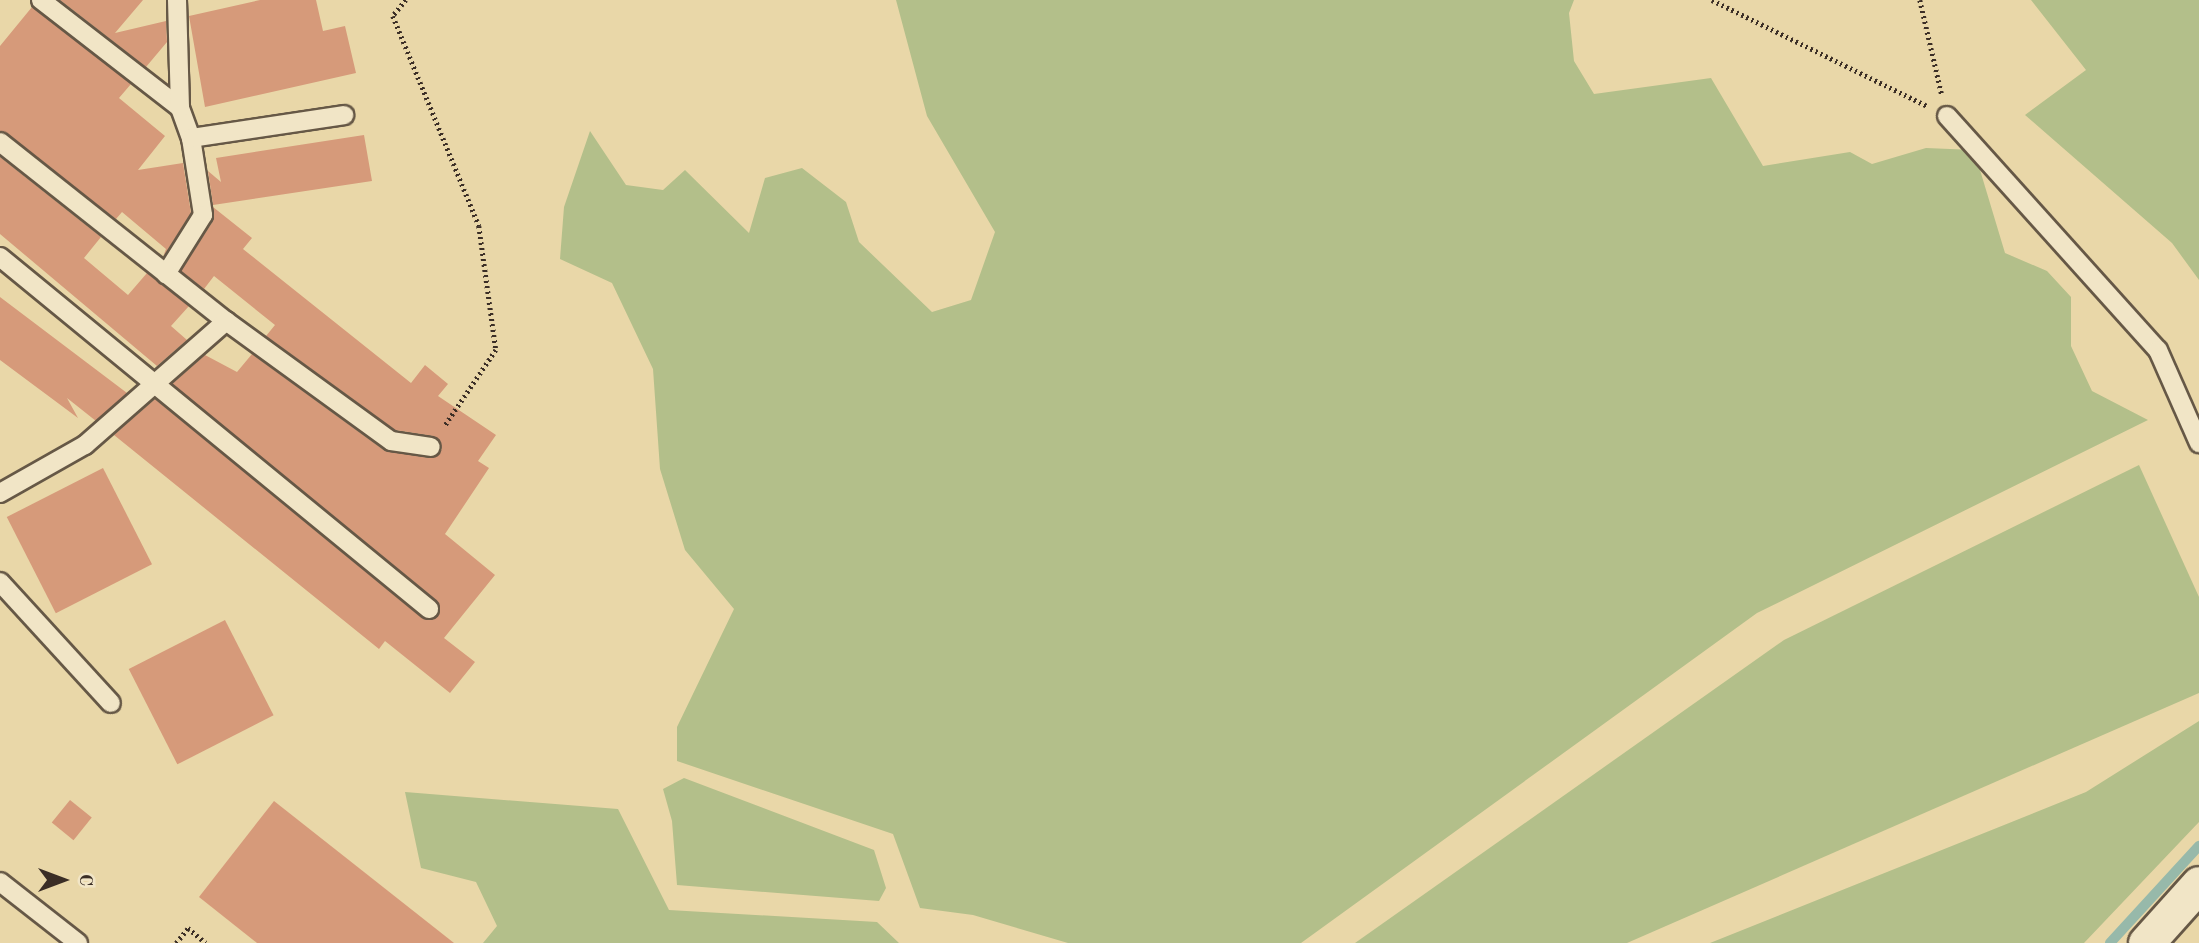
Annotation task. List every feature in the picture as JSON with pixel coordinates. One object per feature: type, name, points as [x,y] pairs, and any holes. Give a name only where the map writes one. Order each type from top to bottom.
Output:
[{"type":"street","points":[[2146,943],[2199,884]]},
{"type":"lane","points":[[41,0],[180,108]]},
{"type":"lane","points":[[166,274],[203,215],[191,138],[180,108],[177,0]]},
{"type":"lane","points":[[191,138],[344,115]]},
{"type":"lane","points":[[1947,116],[2158,350],[2199,443]]},
{"type":"lane","points":[[0,142],[226,321],[391,441],[431,447]]},
{"type":"lane","points":[[0,257],[429,609]]},
{"type":"lane","points":[[0,494],[85,445],[157,385],[226,321]]},
{"type":"lane","points":[[0,582],[111,703]]},
{"type":"lane","points":[[0,882],[78,943]]},
{"type":"path","points":[[406,0],[393,16],[479,226],[496,350],[431,447]]},
{"type":"path","points":[[1712,0],[1947,116]]},
{"type":"path","points":[[1920,0],[1947,116]]},
{"type":"path","points":[[176,943],[188,928],[206,943]]},
{"type":"green space","points":[[896,0],[1574,0],[1569,13],[1574,61],[1594,94],[1711,78],[1763,166],[1850,152],[1872,164],[1926,148],[1974,150],[2005,253],[2047,271],[2071,297],[2071,346],[2092,391],[2148,420],[1757,613],[1301,943],[1068,943],[973,915],[920,908],[893,834],[677,761],[677,727],[734,609],[685,550],[660,469],[653,369],[612,283],[560,259],[564,207],[590,131],[626,185],[663,190],[685,170],[749,233],[765,178],[802,168],[846,202],[859,242],[932,312],[971,300],[995,232],[927,116]]},
{"type":"green space","points":[[2031,0],[2199,0],[2199,280],[2172,243],[2025,115],[2086,70]]},
{"type":"green space","points":[[2139,465],[2199,597],[2199,693],[1627,943],[1355,943],[1784,640]]},
{"type":"green space","points":[[2199,721],[2199,822],[2084,943],[1710,943],[2086,792]]},
{"type":"green space","points":[[684,778],[874,850],[886,888],[879,901],[677,885],[672,821],[663,789]]},
{"type":"green space","points":[[405,792],[618,809],[669,910],[877,922],[899,943],[483,943],[497,926],[476,882],[421,868]]},
{"type":"building","points":[[60,0],[143,0],[115,33],[166,21],[167,42],[146,67]]},
{"type":"building","points":[[260,0],[316,0],[323,31],[345,26],[356,73],[205,107],[189,16]]},
{"type":"building","points":[[32,7],[131,84],[119,98],[165,136],[138,170],[183,163],[191,213],[163,257],[166,249],[122,212],[116,219],[0,131],[0,46]]},
{"type":"building","points":[[364,135],[372,181],[213,205],[208,171],[221,182],[216,158]]},
{"type":"building","points":[[0,157],[101,237],[84,258],[128,295],[147,273],[189,306],[171,326],[187,340],[157,366],[0,234]]},
{"type":"building","points":[[213,207],[252,238],[243,249],[411,383],[425,365],[448,384],[438,396],[496,435],[478,461],[489,468],[445,534],[495,575],[444,638],[475,662],[450,693],[385,641],[379,649],[114,435],[155,399],[422,618],[438,616],[436,600],[172,384],[205,355],[237,372],[252,354],[385,451],[430,458],[442,449],[433,436],[395,430],[266,336],[275,325],[214,276],[204,289],[181,271],[213,221]]},
{"type":"building","points":[[0,297],[127,393],[96,421],[67,398],[78,418],[0,360]]},
{"type":"building","points":[[103,468],[152,564],[56,613],[7,517]]},
{"type":"building","points":[[225,620],[274,715],[177,764],[129,669]]},
{"type":"building","points":[[70,800],[92,818],[74,840],[52,823]]},
{"type":"building","points":[[274,801],[454,943],[257,943],[199,897]]},
{"type":"waterway","points":[[2110,943],[2199,846]]}]
